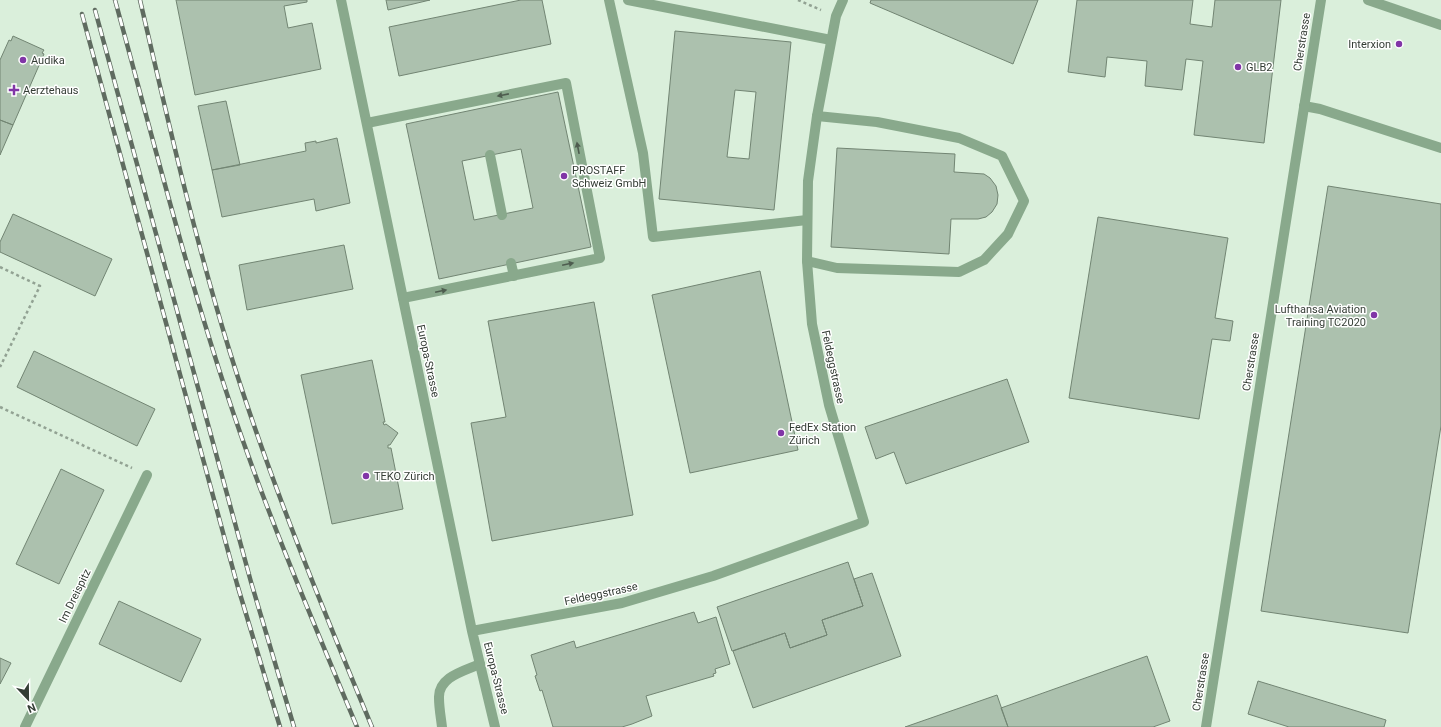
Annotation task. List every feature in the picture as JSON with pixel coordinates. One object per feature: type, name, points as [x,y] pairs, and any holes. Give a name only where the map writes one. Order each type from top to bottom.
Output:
[{"type":"street","name":"Europa-Strasse","points":[[341,0],[472,632],[495,727]]},
{"type":"street","points":[[609,0],[643,153],[653,237],[807,220]]},
{"type":"street","points":[[628,0],[831,40]]},
{"type":"street","name":"Feldeggstrasse","points":[[472,632],[622,603],[713,576],[864,522],[829,405],[812,324],[807,261],[808,181],[817,116],[831,40],[836,16],[843,0]]},
{"type":"street","name":"Cherstrasse","points":[[1206,727],[1320,0]]},
{"type":"street","points":[[1368,0],[1441,25]]},
{"type":"street","points":[[367,123],[480,104],[566,83],[600,258],[403,298]]},
{"type":"street","points":[[1304,106],[1320,109],[1441,148]]},
{"type":"street","points":[[807,261],[837,268],[959,272],[984,260],[1008,234],[1024,201],[1002,156],[959,138],[877,122],[817,116]]},
{"type":"street","points":[[490,155],[502,215]]},
{"type":"street","points":[[511,263],[514,276]]},
{"type":"street","name":"Im Dreispitz","points":[[25,727],[147,475]]},
{"type":"street","points":[[442,727],[438,697],[442,684],[452,677],[480,664]]},
{"type":"path","points":[[798,0],[836,16]]},
{"type":"path","points":[[0,267],[40,286],[0,367]]},
{"type":"path","points":[[0,407],[147,475]]},
{"type":"building","points":[[176,0],[307,0],[307,2],[284,6],[288,28],[312,23],[321,69],[195,95]]},
{"type":"building","points":[[386,0],[430,0],[388,10]]},
{"type":"building","points":[[521,0],[542,0],[551,44],[399,76],[389,27]]},
{"type":"building","points":[[871,0],[1038,0],[1013,64],[870,3]]},
{"type":"building","name":"GLB2","points":[[1077,0],[1193,0],[1190,24],[1212,27],[1215,0],[1281,0],[1264,143],[1194,135],[1203,61],[1186,59],[1182,90],[1145,86],[1147,61],[1107,57],[1105,77],[1068,72]]},
{"type":"building","points":[[675,31],[791,42],[774,210],[659,199]],"holes":[[[735,90],[756,92],[749,159],[727,157]]]},
{"type":"building","name":"Aerztehaus","points":[[13,36],[44,50],[42,53],[44,54],[13,125],[0,120],[0,60],[9,40],[11,41]]},
{"type":"building","points":[[558,92],[591,247],[439,279],[406,124]],"holes":[[[521,149],[533,208],[474,220],[462,161]]]},
{"type":"building","points":[[226,101],[240,165],[212,170],[198,106]]},
{"type":"building","points":[[0,120],[13,125],[0,155]]},
{"type":"building","points":[[337,138],[350,203],[316,211],[314,199],[222,217],[212,170],[306,151],[305,143],[316,141],[316,143]]},
{"type":"building","points":[[837,148],[955,154],[954,172],[984,174],[990,178],[996,186],[998,195],[997,204],[992,212],[986,217],[978,219],[951,219],[949,254],[831,247]]},
{"type":"building","name":"Lufthansa Aviation Training TC2020","points":[[1328,186],[1441,204],[1441,426],[1408,633],[1261,611]]},
{"type":"building","points":[[13,214],[112,259],[95,296],[0,252],[0,242]]},
{"type":"building","points":[[1098,217],[1228,238],[1215,318],[1233,321],[1230,341],[1212,339],[1199,419],[1069,398]]},
{"type":"building","points":[[344,245],[353,289],[247,310],[239,265]]},
{"type":"building","points":[[760,271],[798,450],[690,473],[652,295]]},
{"type":"building","points":[[594,302],[633,515],[492,541],[471,423],[506,417],[488,321]]},
{"type":"building","points":[[34,351],[155,409],[137,446],[17,387]]},
{"type":"building","points":[[372,360],[385,422],[383,422],[384,425],[386,424],[398,433],[390,445],[388,445],[388,448],[391,448],[403,509],[332,524],[301,375]]},
{"type":"building","points":[[1007,379],[1029,442],[906,484],[894,452],[876,459],[865,427]]},
{"type":"building","points":[[61,469],[104,490],[59,584],[16,564]]},
{"type":"building","points":[[848,562],[863,606],[822,620],[827,635],[790,648],[785,633],[732,651],[717,607]]},
{"type":"building","points":[[872,573],[901,656],[753,708],[733,651],[785,633],[790,648],[827,635],[822,620],[863,606],[854,579]]},
{"type":"building","points":[[119,601],[201,639],[181,682],[99,644]]},
{"type":"building","points":[[694,612],[698,623],[716,617],[730,664],[715,669],[716,673],[713,674],[714,676],[646,696],[652,716],[632,724],[622,727],[553,727],[542,690],[540,691],[535,676],[537,675],[531,655],[574,641],[576,648]]},
{"type":"building","points":[[1147,656],[1170,721],[1153,727],[1008,727],[1001,708]]},
{"type":"building","points":[[0,658],[11,663],[0,684]]},
{"type":"building","points":[[1258,681],[1386,720],[1384,727],[1289,727],[1248,714]]},
{"type":"building","points":[[997,695],[1008,727],[905,727]]},
{"type":"railway","points":[[115,0],[186,261],[217,364],[248,455],[277,533],[357,727]]},
{"type":"railway","points":[[140,0],[192,217],[228,346],[277,491],[372,727]]},
{"type":"railway","points":[[95,10],[251,582],[294,727]]},
{"type":"railway","points":[[82,14],[237,584],[280,727]]},
{"type":"place","name":"Interxion","points":[[1399,44]]},
{"type":"place","name":"Audika","points":[[23,60]]},
{"type":"place","name":"GLB2","points":[[1238,67]]},
{"type":"place","name":"Aerztehaus","points":[[14,90]]},
{"type":"place","name":"PROSTAFF Schweiz GmbH","points":[[564,176]]},
{"type":"place","name":"Lufthansa Aviation Training TC2020","points":[[1374,315]]},
{"type":"place","name":"FedEx Station Zürich","points":[[781,433]]},
{"type":"place","name":"TEKO Zürich","points":[[366,476]]}]
